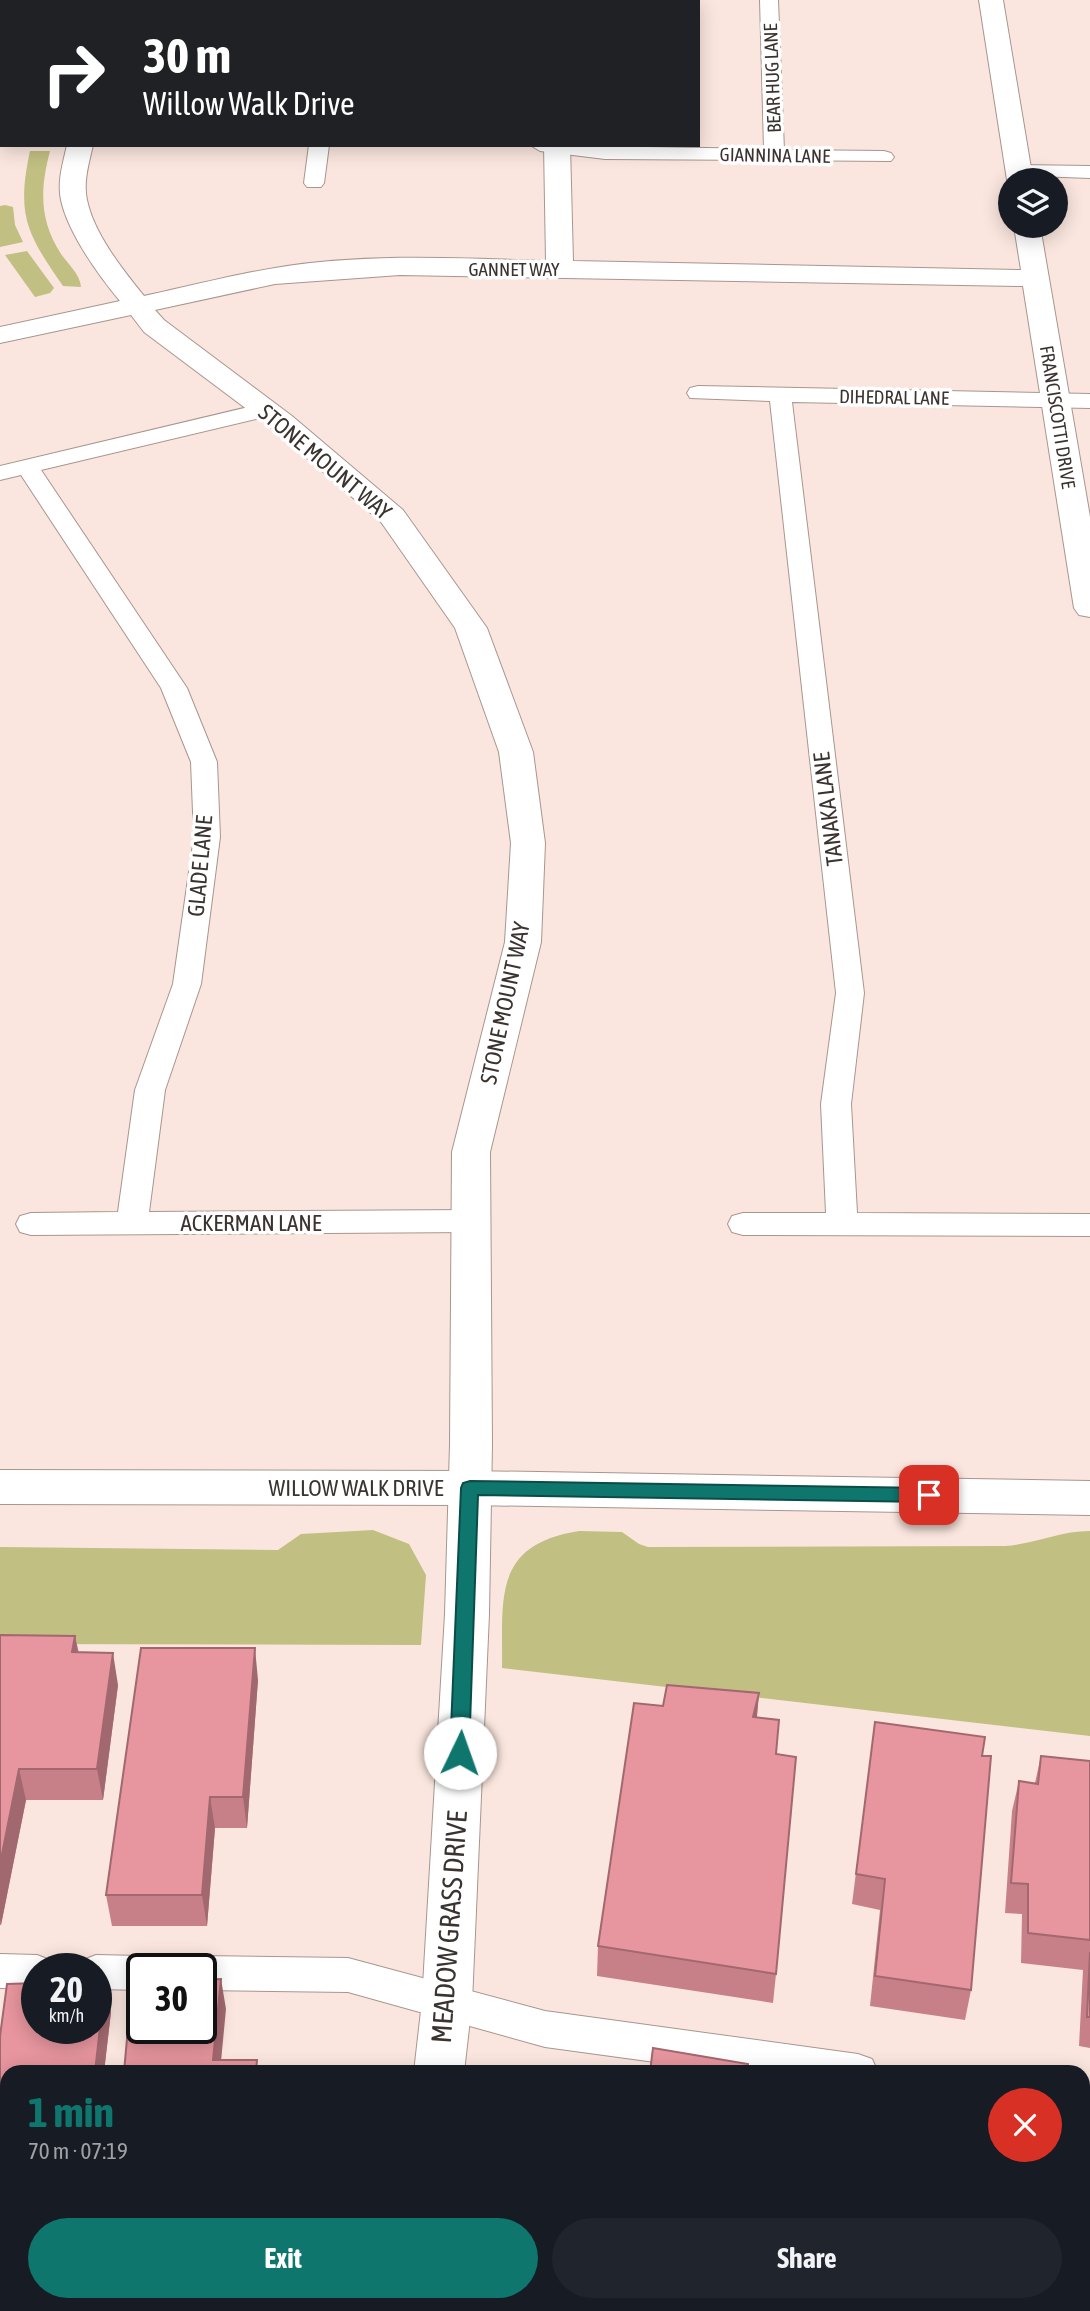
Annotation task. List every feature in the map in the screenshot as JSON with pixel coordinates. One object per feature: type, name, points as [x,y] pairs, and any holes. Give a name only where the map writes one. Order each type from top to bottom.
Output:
[{"type":"street","points":[[991,0],[1018,168]]},
{"type":"street","name":"STONE MOUNT WAY","points":[[80,147],[73,178],[74,201],[95,248],[154,326],[282,422],[392,516],[471,628],[516,752],[528,843],[523,942],[471,1152],[470,1488]]},
{"type":"street","points":[[551,147],[560,269]]},
{"type":"street","name":"FRANCISCOTTI DRIVE","points":[[1029,238],[1090,608]]},
{"type":"street","name":"GANNET WAY","points":[[0,335],[275,276],[316,271],[376,268],[560,269],[1035,278]]},
{"type":"street","name":"WILLOW WALK DRIVE","points":[[0,1487],[470,1488],[1090,1498]]},
{"type":"street","name":"MEADOW GRASS DRIVE","points":[[440,2065],[447,2003],[467,1614],[470,1488]]},
{"type":"lane","name":"BEAR HUG LANE","points":[[769,0],[774,155]]},
{"type":"lane","points":[[314,183],[319,147]]},
{"type":"lane","name":"GIANNINA LANE","points":[[559,147],[605,153],[884,157]]},
{"type":"lane","points":[[1068,173],[1090,172]]},
{"type":"lane","name":"DIHEDRAL LANE","points":[[698,393],[1090,401]]},
{"type":"lane","name":"TANAKA LANE","points":[[780,394],[850,993],[836,1104],[842,1225]]},
{"type":"lane","points":[[0,472],[265,410]]},
{"type":"lane","name":"GLADE LANE","points":[[27,466],[174,688],[204,762],[207,837],[187,984],[150,1090],[132,1224]]},
{"type":"lane","name":"ACKERMAN LANE","points":[[31,1224],[471,1221]]},
{"type":"lane","points":[[743,1224],[1090,1225]]},
{"type":"lane","points":[[0,1971],[21,1972]]},
{"type":"lane","points":[[217,1973],[348,1975],[545,2029],[807,2065]]},
{"type":"shaded area","points":[[30,151],[50,151],[43,191],[45,216],[54,241],[76,273],[81,287],[63,286],[33,238],[25,209],[24,192]]},
{"type":"shaded area","points":[[0,206],[13,207],[15,225],[23,242],[0,247]]},
{"type":"shaded area","points":[[27,251],[54,288],[50,293],[35,297],[5,255]]},
{"type":"shaded area","points":[[373,1530],[409,1544],[426,1575],[421,1645],[0,1644],[0,1547],[278,1550],[301,1534]]},
{"type":"shaded area","points":[[579,1531],[622,1532],[648,1547],[1005,1546],[1090,1531],[1090,1736],[502,1668],[502,1619],[508,1578],[517,1562],[530,1548],[551,1538]]},
{"type":"building","points":[[0,1635],[75,1636],[72,1652],[113,1653],[97,1769],[19,1769],[0,1864]]},
{"type":"building","points":[[141,1648],[255,1648],[243,1797],[210,1797],[202,1895],[106,1895]]},
{"type":"building","points":[[667,1685],[759,1693],[753,1717],[779,1720],[776,1754],[796,1757],[776,1974],[598,1946],[634,1703],[663,1706]]},
{"type":"building","points":[[875,1722],[985,1737],[982,1756],[991,1756],[971,1990],[875,1976],[885,1879],[856,1874]]},
{"type":"building","points":[[1041,1756],[1090,1761],[1090,1940],[1028,1933],[1028,1884],[1011,1883],[1019,1781],[1038,1784]]},
{"type":"building","points":[[1090,1952],[1090,2017],[1087,2017]]},
{"type":"building","points":[[217,1979],[221,1979],[217,2020]]},
{"type":"building","points":[[7,1984],[21,1984],[21,2044],[98,2044],[96,2065],[0,2065],[0,2036]]},
{"type":"building","points":[[127,2044],[215,2044],[213,2060],[257,2060],[257,2065],[125,2065]]},
{"type":"building","points":[[653,2048],[748,2064],[748,2065],[651,2065]]},
{"type":"route","points":[[460,1753],[470,1488],[929,1495]]}]
